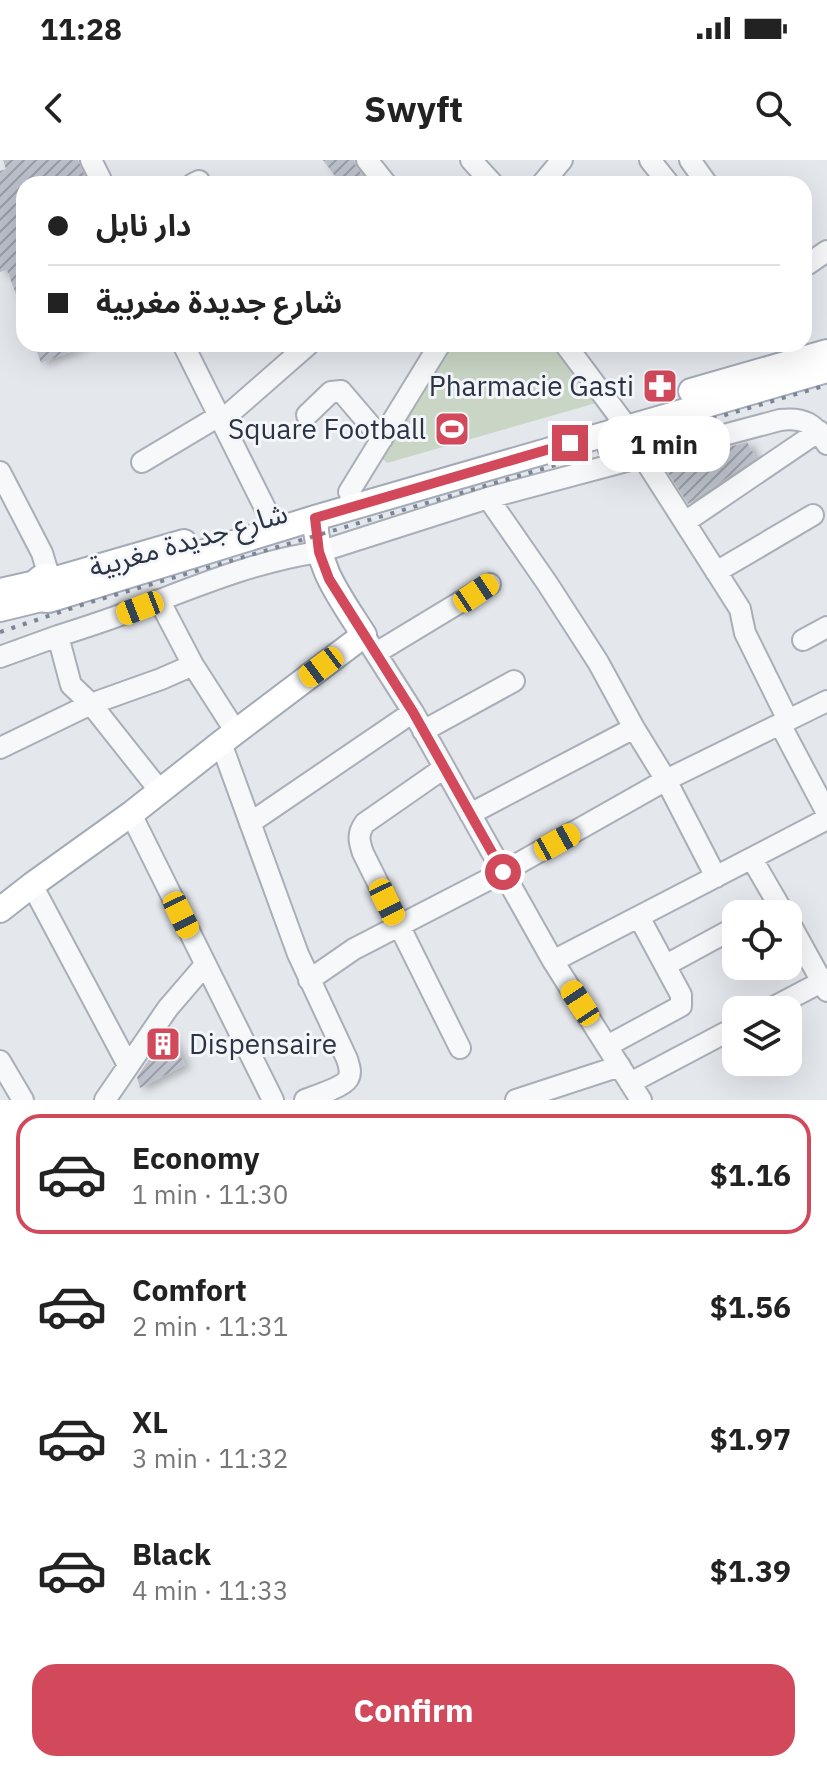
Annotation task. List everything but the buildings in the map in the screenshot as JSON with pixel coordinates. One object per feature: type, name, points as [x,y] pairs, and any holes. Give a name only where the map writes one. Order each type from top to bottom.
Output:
[{"type":"main road","name":"شارع جديدة مغربية","points":[[47,587],[315,518],[827,352]]},
{"type":"main road","name":"شارع جديدة مغربية","points":[[47,587],[349,492],[827,370]]},
{"type":"main road","points":[[0,910],[228,738],[370,644],[329,579],[319,552],[315,518]]},
{"type":"main road","points":[[0,591],[47,587]]},
{"type":"main road","points":[[0,609],[47,587]]},
{"type":"street","points":[[471,160],[486,176]]},
{"type":"street","points":[[650,160],[663,176]]},
{"type":"street","points":[[187,352],[269,516]]},
{"type":"street","points":[[142,462],[220,418],[299,352]]},
{"type":"street","points":[[349,492],[435,352]]},
{"type":"street","points":[[571,352],[622,420]]},
{"type":"street","points":[[307,415],[331,392],[341,391],[382,439]]},
{"type":"street","points":[[0,657],[247,568],[294,555],[319,552],[488,498],[780,420],[797,419],[808,423],[823,438],[685,522]]},
{"type":"street","points":[[643,457],[740,609],[745,633],[827,813]]},
{"type":"street","points":[[0,472],[42,553],[47,587]]},
{"type":"street","points":[[488,498],[598,662],[666,780],[716,877]]},
{"type":"street","points":[[716,572],[813,515]]},
{"type":"street","points":[[490,584],[370,644],[413,712],[553,961],[630,1083]]},
{"type":"street","points":[[159,600],[228,738],[250,823],[309,980],[347,1059],[350,1076],[343,1084],[305,1100]]},
{"type":"street","points":[[803,640],[827,627]]},
{"type":"street","points":[[58,636],[71,685],[91,704],[160,791]]},
{"type":"street","points":[[0,748],[91,704],[193,665]]},
{"type":"street","points":[[423,731],[514,681]]},
{"type":"street","points":[[309,980],[354,949],[503,872],[666,780],[827,701]]},
{"type":"street","points":[[250,823],[413,712]]},
{"type":"street","points":[[470,814],[634,728]]},
{"type":"street","points":[[444,768],[375,814],[365,823],[359,840],[460,1048]]},
{"type":"street","points":[[131,814],[273,1100]]},
{"type":"street","points":[[553,961],[827,819]]},
{"type":"street","points":[[752,859],[772,900]]},
{"type":"street","points":[[32,885],[128,1065]]},
{"type":"street","points":[[607,1046],[681,1006],[681,995],[639,917]]},
{"type":"street","points":[[666,965],[722,935]]},
{"type":"street","points":[[799,996],[825,984],[802,949]]},
{"type":"street","points":[[105,1100],[168,1008],[205,965]]},
{"type":"street","points":[[516,1100],[630,1083],[722,1034]]},
{"type":"street","points":[[0,1061],[23,1100]]},
{"type":"green space","name":"Square Football","points":[[449,352],[563,352],[603,401],[387,463],[382,458]]},
{"type":"railway","points":[[0,632],[91,602],[827,385]]},
{"type":"place","name":"Pharmacie Gasti","points":[[660,386]]},
{"type":"place","name":"Square Football","points":[[452,429]]},
{"type":"place","name":"Dispensaire","points":[[163,1044]]},
{"type":"route","points":[[503,872],[413,712],[329,579],[319,552],[315,518],[570,443]]}]
